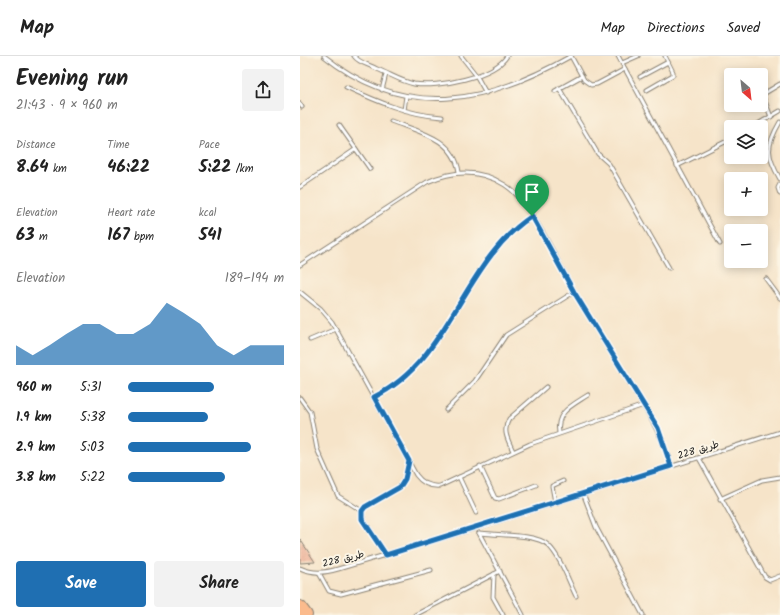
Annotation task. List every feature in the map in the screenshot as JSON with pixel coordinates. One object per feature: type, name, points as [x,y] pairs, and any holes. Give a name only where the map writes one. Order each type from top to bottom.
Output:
[{"type":"highway","points":[[300,607],[306,615]]},
{"type":"lane","points":[[324,56],[357,79],[382,90],[406,96],[444,99],[486,92],[534,77],[571,56],[587,83],[594,85],[625,69]]},
{"type":"lane","points":[[354,56],[362,63],[405,82],[425,85],[444,84],[476,75],[495,66],[507,56]]},
{"type":"lane","points":[[461,56],[476,75],[486,92]]},
{"type":"lane","points":[[618,56],[720,244]]},
{"type":"lane","points":[[622,64],[638,56]]},
{"type":"lane","points":[[647,90],[673,75],[665,56]]},
{"type":"lane","points":[[640,77],[668,62]]},
{"type":"lane","points":[[382,90],[386,74]]},
{"type":"lane","points":[[555,91],[582,76]]},
{"type":"lane","points":[[771,116],[763,96],[765,93],[780,84]]},
{"type":"lane","points":[[346,87],[377,101],[404,110],[442,117]]},
{"type":"lane","points":[[559,88],[598,154],[609,164],[669,268]]},
{"type":"lane","points":[[404,110],[406,96]]},
{"type":"lane","points":[[764,120],[780,112]]},
{"type":"lane","points":[[391,121],[434,138],[445,144],[456,160],[459,172]]},
{"type":"lane","points":[[780,122],[770,141],[769,152],[771,164],[780,179]]},
{"type":"lane","points":[[339,124],[370,169]]},
{"type":"lane","points":[[677,166],[724,142]]},
{"type":"lane","points":[[300,188],[356,149]]},
{"type":"lane","points":[[300,265],[427,182],[443,175],[459,172],[476,173],[492,177],[506,185],[519,196],[532,216],[574,292],[644,405],[663,440],[671,466]]},
{"type":"lane","points":[[780,184],[778,188],[780,194]]},
{"type":"lane","points":[[374,397],[399,382],[425,356],[439,338],[494,250],[508,235],[532,216]]},
{"type":"lane","points":[[766,279],[780,298]]},
{"type":"lane","points":[[300,292],[321,309],[336,329],[419,479],[429,485],[440,486],[513,451],[559,433],[644,405]]},
{"type":"lane","points":[[446,410],[475,381],[506,335],[574,292]]},
{"type":"lane","points":[[310,340],[336,329]]},
{"type":"lane","points":[[513,451],[506,435],[505,426],[509,419],[546,387]]},
{"type":"lane","points":[[559,433],[557,425],[563,412],[588,395]]},
{"type":"lane","points":[[300,398],[310,412],[317,449],[338,496],[362,511]]},
{"type":"lane","name":"طريق 228","points":[[300,568],[306,571],[319,573],[386,555],[780,432]]},
{"type":"lane","points":[[698,458],[765,577],[770,580],[780,576]]},
{"type":"lane","points":[[386,555],[362,519],[362,511],[365,507],[400,487],[405,479],[409,461]]},
{"type":"lane","points":[[480,466],[495,498],[499,499],[536,485]]},
{"type":"lane","points":[[460,477],[476,513]]},
{"type":"lane","points":[[720,499],[762,480],[780,477]]},
{"type":"lane","points":[[555,502],[552,486],[563,481]]},
{"type":"lane","points":[[583,493],[594,523],[643,615]]},
{"type":"lane","points":[[476,528],[523,615]]},
{"type":"lane","points":[[479,533],[534,538],[544,542],[555,554],[576,596]]},
{"type":"lane","points":[[319,573],[323,584],[329,591],[341,594],[431,570]]},
{"type":"lane","points":[[416,615],[500,571]]},
{"type":"lane","points":[[494,574],[493,597],[503,615]]},
{"type":"building","points":[[300,539],[315,562],[300,563]]},
{"type":"route","points":[[532,216],[574,292],[658,428],[668,453],[671,466],[386,555],[362,519],[361,514],[365,507],[400,487],[405,479],[409,461],[374,397],[399,382],[425,356],[439,338],[449,319],[494,250],[508,235],[532,216]]}]
